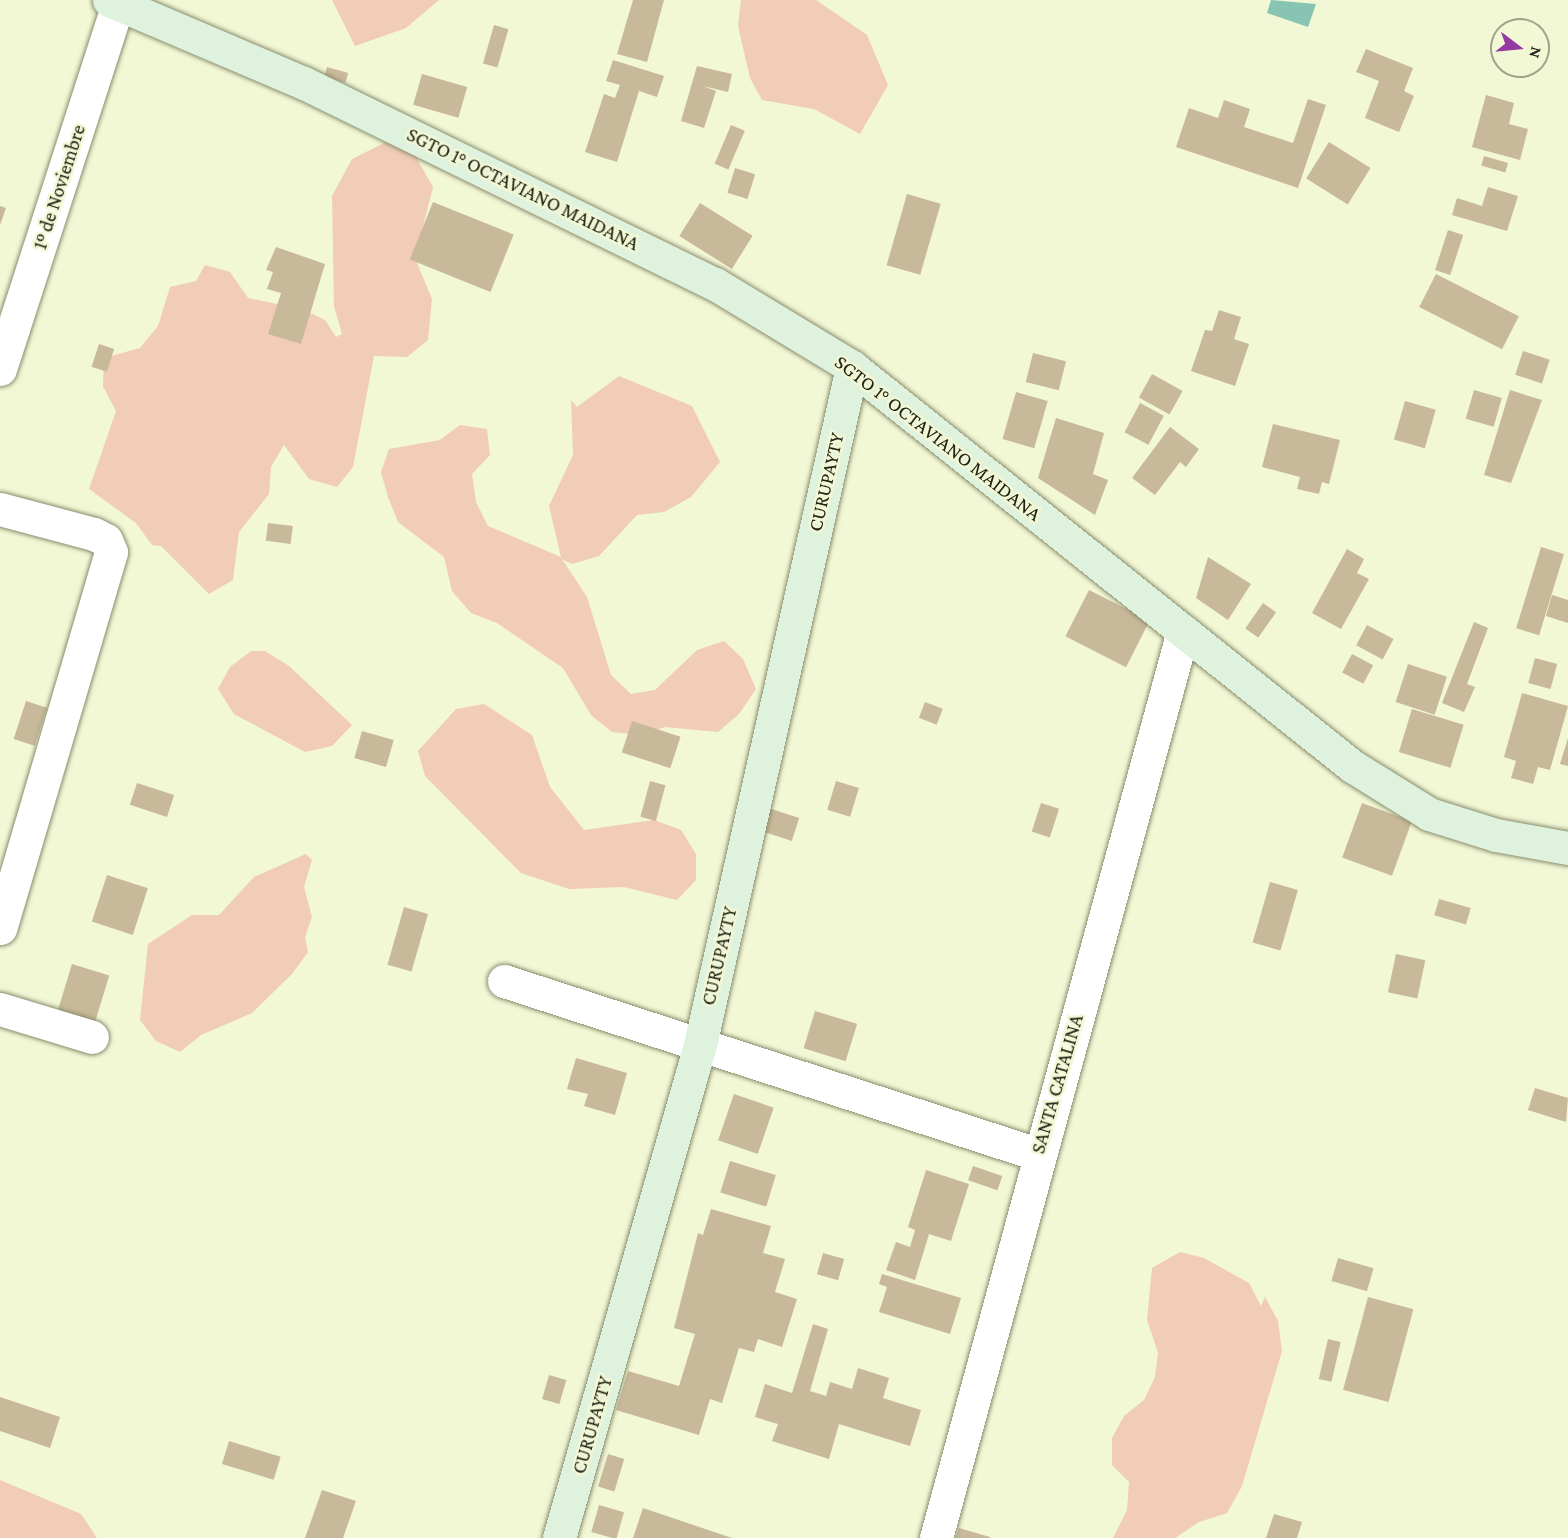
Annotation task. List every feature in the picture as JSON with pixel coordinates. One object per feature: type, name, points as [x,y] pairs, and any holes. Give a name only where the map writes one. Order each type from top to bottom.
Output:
[{"type":"main road","name":"SGTO 1° OCTAVIANO MAIDANA","points":[[113,2],[304,83],[715,284],[852,368],[1352,766],[1429,814],[1496,835],[1568,848]]},
{"type":"main road","name":"CURUPAYTY","points":[[559,1538],[700,1045],[852,368]]},
{"type":"street","name":"1º de Noviembre","points":[[0,369],[113,2]]},
{"type":"street","points":[[0,509],[94,534],[106,540],[111,552],[0,928]]},
{"type":"street","name":"SANTA CATALINA","points":[[936,1538],[1037,1154],[1183,631]]},
{"type":"street","points":[[504,981],[1037,1154]]},
{"type":"street","points":[[0,1009],[92,1038]]},
{"type":"shaded area","points":[[332,0],[439,0],[406,28],[355,46]]},
{"type":"shaded area","points":[[741,0],[816,0],[867,35],[888,85],[860,134],[814,109],[762,100],[750,78],[738,26]]},
{"type":"shaded area","points":[[388,141],[412,150],[433,187],[415,258],[432,299],[428,340],[407,357],[374,356],[353,467],[337,487],[309,479],[284,445],[271,467],[269,494],[239,532],[233,580],[209,594],[161,546],[152,545],[136,523],[89,489],[116,411],[103,386],[104,358],[140,348],[158,326],[170,287],[196,281],[205,265],[230,272],[248,298],[302,309],[325,320],[336,337],[342,334],[334,306],[332,196],[352,159]]},
{"type":"shaded area","points":[[619,376],[692,406],[720,462],[691,497],[664,512],[637,515],[599,556],[572,564],[562,559],[587,597],[611,675],[631,694],[655,690],[697,650],[724,641],[743,659],[756,689],[739,714],[718,732],[665,727],[640,735],[612,732],[591,715],[563,668],[497,623],[471,613],[452,591],[444,557],[398,522],[381,472],[389,449],[440,440],[460,425],[487,429],[490,455],[472,474],[476,502],[488,526],[561,557],[549,506],[573,455],[571,400],[577,407]]},
{"type":"shaded area","points":[[251,651],[265,651],[289,666],[352,725],[332,746],[305,752],[234,714],[218,689],[230,667]]},
{"type":"shaded area","points":[[484,704],[532,735],[550,787],[584,830],[654,820],[681,830],[696,854],[696,880],[677,900],[624,887],[569,889],[521,873],[425,776],[418,751],[456,709]]},
{"type":"shaded area","points":[[306,854],[312,860],[304,887],[312,917],[305,937],[308,952],[292,974],[252,1013],[201,1035],[180,1052],[156,1041],[140,1020],[148,944],[192,915],[219,915],[254,877]]},
{"type":"shaded area","points":[[1180,1252],[1204,1258],[1249,1283],[1261,1306],[1265,1297],[1278,1321],[1282,1351],[1242,1486],[1227,1513],[1199,1522],[1175,1538],[1113,1538],[1127,1510],[1129,1482],[1112,1465],[1112,1438],[1124,1416],[1144,1400],[1155,1377],[1158,1353],[1147,1320],[1152,1268]]},
{"type":"shaded area","points":[[0,1480],[81,1514],[97,1538],[0,1538]]},
{"type":"water","points":[[1271,0],[1316,4],[1308,27],[1267,13]]},
{"type":"building","points":[[633,0],[664,0],[647,62],[617,54]]},
{"type":"building","points":[[494,25],[508,29],[497,68],[483,63]]},
{"type":"building","points":[[1366,49],[1413,68],[1404,91],[1414,96],[1399,132],[1365,118],[1379,81],[1356,72]]},
{"type":"building","points":[[613,60],[664,76],[657,97],[639,91],[617,162],[585,152],[604,94],[615,98],[620,85],[606,81]]},
{"type":"building","points":[[697,66],[732,74],[728,92],[703,86],[716,91],[704,128],[681,121]]},
{"type":"building","points":[[327,67],[348,73],[345,83],[324,77]]},
{"type":"building","points":[[422,74],[467,87],[458,118],[413,105]]},
{"type":"building","points":[[1486,95],[1514,103],[1509,124],[1528,129],[1520,160],[1472,147]]},
{"type":"building","points":[[1308,99],[1326,105],[1298,188],[1176,147],[1189,108],[1218,118],[1224,100],[1250,109],[1244,127],[1293,143]]},
{"type":"building","points":[[731,125],[745,131],[728,170],[715,164]]},
{"type":"building","points":[[1329,142],[1371,168],[1348,204],[1306,178]]},
{"type":"building","points":[[1484,156],[1508,163],[1505,173],[1481,166]]},
{"type":"building","points":[[735,168],[755,174],[747,199],[727,193]]},
{"type":"building","points":[[1488,187],[1518,196],[1507,231],[1452,215],[1457,198],[1482,206]]},
{"type":"building","points":[[907,194],[941,204],[920,275],[887,265]]},
{"type":"building","points":[[433,202],[514,235],[490,292],[410,259]]},
{"type":"building","points":[[700,203],[753,236],[732,269],[679,236]]},
{"type":"building","points":[[0,206],[6,208],[0,225]]},
{"type":"building","points":[[1448,230],[1463,235],[1450,275],[1435,270]]},
{"type":"building","points":[[276,247],[325,264],[301,344],[268,334],[281,293],[267,289],[273,272],[266,270]]},
{"type":"building","points":[[1436,274],[1519,316],[1502,349],[1419,307]]},
{"type":"building","points":[[1219,310],[1241,317],[1234,339],[1249,344],[1235,386],[1191,371],[1205,330],[1212,331]]},
{"type":"building","points":[[99,344],[114,349],[107,372],[92,367]]},
{"type":"building","points":[[1523,351],[1550,360],[1542,383],[1515,375]]},
{"type":"building","points":[[1033,353],[1066,361],[1059,390],[1026,382]]},
{"type":"building","points":[[1152,374],[1183,391],[1170,415],[1139,398]]},
{"type":"building","points":[[1474,390],[1502,398],[1494,427],[1466,419]]},
{"type":"building","points":[[1510,390],[1542,400],[1511,483],[1484,475]]},
{"type":"building","points":[[1016,392],[1048,401],[1034,448],[1002,439]]},
{"type":"building","points":[[1405,401],[1436,410],[1425,448],[1394,439]]},
{"type":"building","points":[[1140,403],[1164,416],[1148,445],[1125,432]]},
{"type":"building","points":[[1056,418],[1104,433],[1093,474],[1108,480],[1095,515],[1038,478]]},
{"type":"building","points":[[1273,424],[1340,440],[1329,484],[1322,482],[1319,494],[1297,489],[1300,477],[1262,467]]},
{"type":"building","points":[[1170,427],[1199,449],[1186,467],[1180,462],[1155,495],[1132,478]]},
{"type":"building","points":[[268,523],[293,526],[291,544],[266,541]]},
{"type":"building","points":[[1541,547],[1564,554],[1539,635],[1516,628]]},
{"type":"building","points":[[1347,549],[1364,559],[1357,573],[1369,579],[1341,629],[1312,613]]},
{"type":"building","points":[[1208,557],[1251,584],[1228,620],[1196,598]]},
{"type":"building","points":[[1089,590],[1150,621],[1126,667],[1065,636]]},
{"type":"building","points":[[1552,595],[1568,600],[1568,623],[1546,616]]},
{"type":"building","points":[[1263,603],[1276,612],[1258,638],[1245,628]]},
{"type":"building","points":[[1474,622],[1488,628],[1467,684],[1475,687],[1464,712],[1442,703]]},
{"type":"building","points":[[1367,625],[1393,639],[1383,659],[1356,645]]},
{"type":"building","points":[[1352,654],[1373,665],[1363,684],[1342,673]]},
{"type":"building","points":[[1535,658],[1557,664],[1550,689],[1528,683]]},
{"type":"building","points":[[1408,664],[1447,677],[1435,715],[1396,702]]},
{"type":"building","points":[[1522,693],[1568,706],[1550,770],[1538,767],[1533,784],[1511,778],[1516,761],[1504,757]]},
{"type":"building","points":[[26,701],[47,708],[35,746],[14,739]]},
{"type":"building","points":[[925,702],[943,709],[937,725],[919,718]]},
{"type":"building","points":[[1412,709],[1464,725],[1450,768],[1399,752]]},
{"type":"building","points":[[632,721],[681,737],[670,768],[622,752]]},
{"type":"building","points":[[362,731],[394,740],[386,767],[354,758]]},
{"type":"building","points":[[1568,738],[1568,766],[1560,764]]},
{"type":"building","points":[[650,781],[665,785],[656,821],[640,817]]},
{"type":"building","points":[[836,781],[859,788],[850,817],[827,810]]},
{"type":"building","points":[[137,783],[174,795],[167,817],[130,805]]},
{"type":"building","points":[[1041,803],[1059,809],[1050,837],[1032,832]]},
{"type":"building","points":[[1362,803],[1412,821],[1392,876],[1342,858]]},
{"type":"building","points":[[765,807],[799,818],[792,841],[758,830]]},
{"type":"building","points":[[107,875],[148,888],[133,935],[92,922]]},
{"type":"building","points":[[1270,882],[1298,890],[1281,951],[1253,943]]},
{"type":"building","points":[[1439,899],[1471,908],[1466,924],[1434,915]]},
{"type":"building","points":[[404,907],[428,914],[411,972],[387,965]]},
{"type":"building","points":[[1396,954],[1425,960],[1417,998],[1388,992]]},
{"type":"building","points":[[72,964],[109,975],[94,1025],[57,1014]]},
{"type":"building","points":[[815,1011],[857,1024],[846,1061],[804,1048]]},
{"type":"building","points":[[576,1058],[627,1073],[615,1115],[584,1106],[588,1094],[567,1089]]},
{"type":"building","points":[[1535,1088],[1568,1098],[1566,1122],[1528,1110]]},
{"type":"building","points":[[734,1094],[774,1108],[758,1154],[718,1140]]},
{"type":"building","points":[[730,1161],[776,1175],[766,1207],[720,1193]]},
{"type":"building","points":[[973,1166],[1002,1176],[997,1190],[968,1180]]},
{"type":"building","points":[[926,1170],[969,1184],[951,1241],[929,1234],[915,1280],[886,1270],[896,1242],[910,1247],[915,1230],[908,1227]]},
{"type":"building","points":[[711,1209],[771,1226],[763,1253],[785,1259],[775,1292],[797,1299],[782,1347],[758,1339],[754,1352],[739,1348],[722,1403],[710,1399],[699,1435],[616,1410],[628,1371],[679,1386],[695,1334],[674,1328],[698,1233],[703,1235]]},
{"type":"building","points":[[823,1253],[844,1259],[838,1280],[817,1274]]},
{"type":"building","points":[[1338,1258],[1374,1268],[1367,1291],[1331,1281]]},
{"type":"building","points":[[882,1274],[961,1298],[950,1334],[879,1312],[887,1287],[879,1284]]},
{"type":"building","points":[[1368,1297],[1413,1309],[1389,1402],[1343,1390]]},
{"type":"building","points":[[813,1324],[828,1329],[810,1391],[826,1396],[830,1382],[852,1389],[858,1368],[889,1378],[883,1398],[921,1410],[910,1446],[839,1424],[829,1459],[772,1441],[778,1424],[755,1417],[765,1384],[792,1393]]},
{"type":"building","points":[[1328,1339],[1341,1342],[1331,1382],[1319,1379]]},
{"type":"building","points":[[549,1375],[566,1380],[559,1404],[542,1399]]},
{"type":"building","points":[[0,1397],[60,1417],[50,1448],[0,1431]]},
{"type":"building","points":[[229,1441],[281,1457],[274,1480],[222,1464]]},
{"type":"building","points":[[608,1454],[624,1459],[614,1491],[598,1487]]},
{"type":"building","points":[[322,1490],[356,1501],[343,1538],[305,1538]]},
{"type":"building","points":[[599,1505],[624,1512],[617,1538],[591,1532]]},
{"type":"building","points":[[643,1508],[732,1538],[633,1538]]},
{"type":"building","points":[[1274,1514],[1302,1522],[1297,1538],[1266,1538]]},
{"type":"building","points":[[959,1528],[990,1537],[990,1538],[956,1538]]}]
